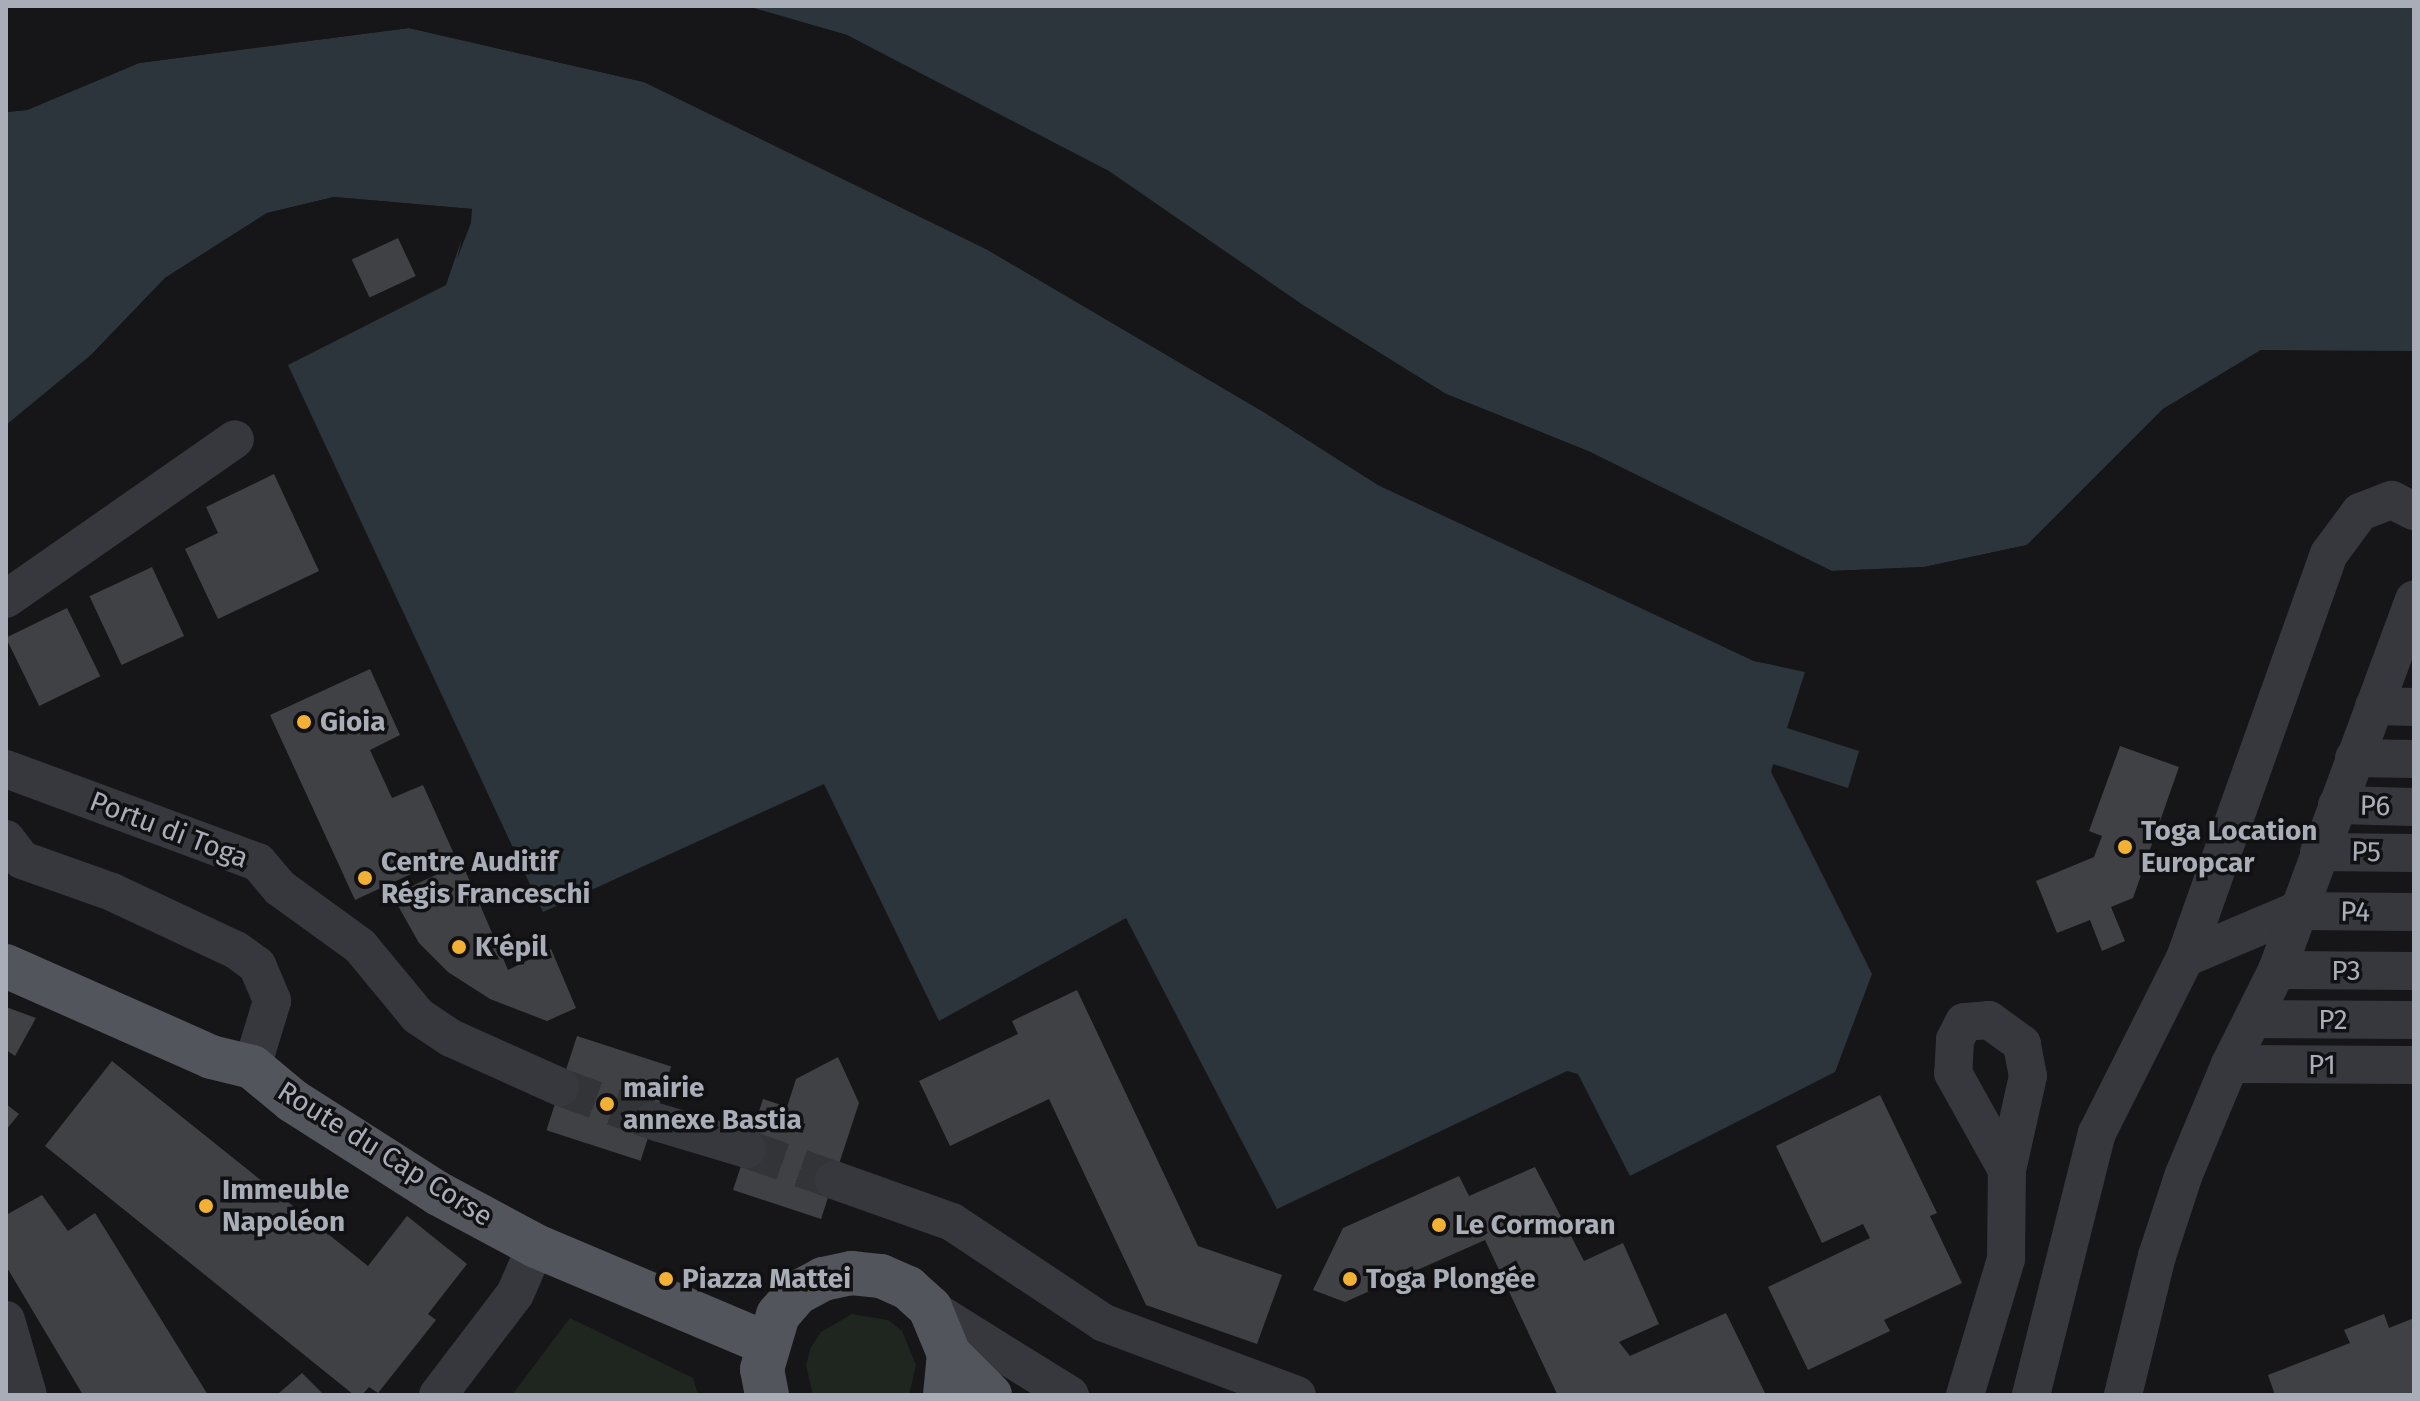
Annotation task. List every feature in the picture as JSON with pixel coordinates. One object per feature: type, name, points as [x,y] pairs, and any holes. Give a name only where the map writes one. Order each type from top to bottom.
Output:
[{"type":"main road","name":"Route du Cap Corse","points":[[6,966],[211,1057],[252,1067],[293,1101],[439,1194],[536,1246],[766,1343]]},
{"type":"main road","points":[[767,1395],[762,1369],[766,1343],[778,1315],[797,1293],[823,1279],[851,1273],[881,1276],[908,1288],[930,1308],[947,1374],[990,1395]]},
{"type":"street","points":[[6,599],[235,439]]},
{"type":"street","points":[[2031,1395],[2097,1133],[2185,958],[2329,554],[2360,512],[2407,502]]},
{"type":"street","points":[[2123,1395],[2157,1256],[2230,1064],[2277,970],[2296,911],[2374,706],[2403,658],[2414,600]]},
{"type":"street","points":[[2374,706],[2414,707]]},
{"type":"street","points":[[2354,758],[2414,759]]},
{"type":"street","name":"Portu di Toga","points":[[7,775],[258,862],[280,888],[360,946],[418,1016],[451,1038],[560,1087]]},
{"type":"street","name":"P6","points":[[2337,805],[2414,807]]},
{"type":"street","points":[[6,839],[22,860],[112,892],[236,950],[257,965],[272,1001],[252,1067]]},
{"type":"street","name":"P5","points":[[2319,852],[2414,853]]},
{"type":"street","points":[[2185,958],[2296,911]]},
{"type":"street","name":"P4","points":[[2296,911],[2414,912]]},
{"type":"street","name":"P3","points":[[2277,970],[2414,971]]},
{"type":"street","name":"P2","points":[[2253,1019],[2414,1020]]},
{"type":"street","name":"P1","points":[[2230,1064],[2414,1065]]},
{"type":"street","points":[[653,1121],[747,1149]]},
{"type":"street","points":[[1965,1395],[2006,1259],[2007,1170]]},
{"type":"street","points":[[834,1180],[952,1222],[1104,1323],[1297,1395]]},
{"type":"street","points":[[438,1395],[515,1294],[536,1246]]},
{"type":"street","points":[[930,1308],[1070,1395]]},
{"type":"street","points":[[6,1320],[28,1395]]},
{"type":"shaded area","points":[[747,6],[2414,6],[2414,351],[2261,350],[2163,409],[2027,545],[1924,567],[1831,571],[1588,451],[1446,394],[1303,305],[1109,171],[847,35]]},
{"type":"shaded area","points":[[409,28],[644,82],[986,249],[1267,414],[1378,485],[1754,661],[1805,672],[1787,728],[1859,751],[1848,788],[1773,764],[1771,772],[1872,974],[1835,1072],[1630,1176],[1578,1074],[1567,1071],[1277,1209],[1126,918],[939,1021],[824,784],[543,912],[288,365],[446,285],[472,209],[334,197],[267,213],[165,278],[41,407],[6,433],[6,112],[27,110],[139,63]]},
{"type":"shaded area","points":[[852,1314],[888,1320],[902,1331],[916,1365],[909,1395],[813,1395],[806,1365],[811,1347],[821,1332]]},
{"type":"shaded area","points":[[570,1318],[693,1378],[698,1395],[512,1395]]},
{"type":"pier","points":[[743,6],[847,35],[910,72],[845,39]]},
{"type":"pier","points":[[409,24],[645,78],[988,245],[1269,410],[1380,481],[1755,657],[1809,670],[1754,661],[1378,485],[1267,414],[986,249],[644,82],[409,28],[139,63],[27,110],[6,112],[138,59]]},
{"type":"pier","points":[[334,197],[472,209],[471,223],[457,259],[468,212],[334,201],[269,216],[167,281],[43,409],[6,437],[6,425],[92,354],[165,278],[267,213]]},
{"type":"pier","points":[[1253,275],[1446,394],[1588,451],[1832,571],[1924,567],[2027,545],[2163,409],[2261,350],[2414,355],[2262,354],[2165,413],[2029,548],[1924,571],[1831,575],[1586,454],[1444,398]]},
{"type":"building","points":[[398,238],[416,276],[370,298],[352,260]]},
{"type":"building","points":[[274,474],[319,571],[218,619],[185,549],[218,533],[206,507]]},
{"type":"building","points":[[152,567],[184,636],[122,665],[89,596]]},
{"type":"building","points":[[67,608],[100,676],[39,706],[6,638]]},
{"type":"building","points":[[370,669],[400,735],[370,750],[392,798],[423,785],[454,854],[355,900],[270,715]]},
{"type":"building","name":"Toga Location Europcar","points":[[2120,746],[2179,767],[2133,898],[2111,907],[2125,941],[2102,951],[2090,920],[2057,933],[2036,881],[2094,857],[2102,836],[2089,831]]},
{"type":"building","points":[[462,863],[508,970],[551,949],[576,1008],[547,1021],[490,999],[448,972],[419,943],[392,895]]},
{"type":"building","points":[[1077,990],[1198,1246],[1282,1275],[1257,1344],[1146,1305],[1049,1099],[950,1146],[919,1081],[1018,1034],[1012,1021]]},
{"type":"building","points":[[6,1007],[36,1018],[15,1056],[6,1050]]},
{"type":"building","name":"mairie annexe Bastia","points":[[577,1036],[671,1067],[641,1161],[546,1130]]},
{"type":"building","points":[[838,1057],[859,1103],[821,1219],[733,1190],[763,1099],[787,1107],[796,1079]]},
{"type":"building","name":"Immeuble Napoléon","points":[[112,1061],[368,1266],[407,1216],[467,1264],[428,1314],[436,1320],[378,1393],[369,1387],[362,1395],[354,1395],[45,1146]]},
{"type":"building","points":[[1880,1095],[1937,1213],[1930,1216],[1962,1283],[1884,1320],[1890,1331],[1808,1370],[1768,1287],[1870,1238],[1863,1224],[1822,1243],[1776,1146]]},
{"type":"building","points":[[6,1104],[19,1114],[6,1130]]},
{"type":"building","points":[[1535,1167],[1584,1261],[1623,1243],[1659,1324],[1619,1342],[1630,1356],[1726,1313],[1765,1393],[1557,1394],[1485,1240],[1345,1302],[1313,1290],[1343,1228],[1459,1176],[1469,1196]]},
{"type":"building","points":[[42,1195],[68,1231],[95,1213],[208,1395],[83,1395],[6,1266],[6,1215]]},
{"type":"building","points":[[2384,1314],[2389,1328],[2414,1318],[2414,1395],[2275,1395],[2268,1375],[2350,1343],[2344,1330]]},
{"type":"building","points":[[302,1373],[324,1395],[279,1393]]},
{"type":"tunnel","points":[[560,1087],[653,1121]]},
{"type":"tunnel","points":[[747,1149],[834,1180]]},
{"type":"place","name":"Gioia","points":[[304,722]]},
{"type":"place","name":"Toga Location Europcar","points":[[2125,847]]},
{"type":"place","name":"Centre Auditif Régis Franceschi","points":[[365,878]]},
{"type":"place","name":"K'épil","points":[[459,947]]},
{"type":"place","name":"mairie annexe Bastia","points":[[607,1104]]},
{"type":"place","name":"Immeuble Napoléon","points":[[206,1206]]},
{"type":"place","name":"Le Cormoran","points":[[1439,1225]]},
{"type":"place","name":"Piazza Mattei","points":[[666,1279]]},
{"type":"place","name":"Toga Plongée","points":[[1350,1279]]}]
